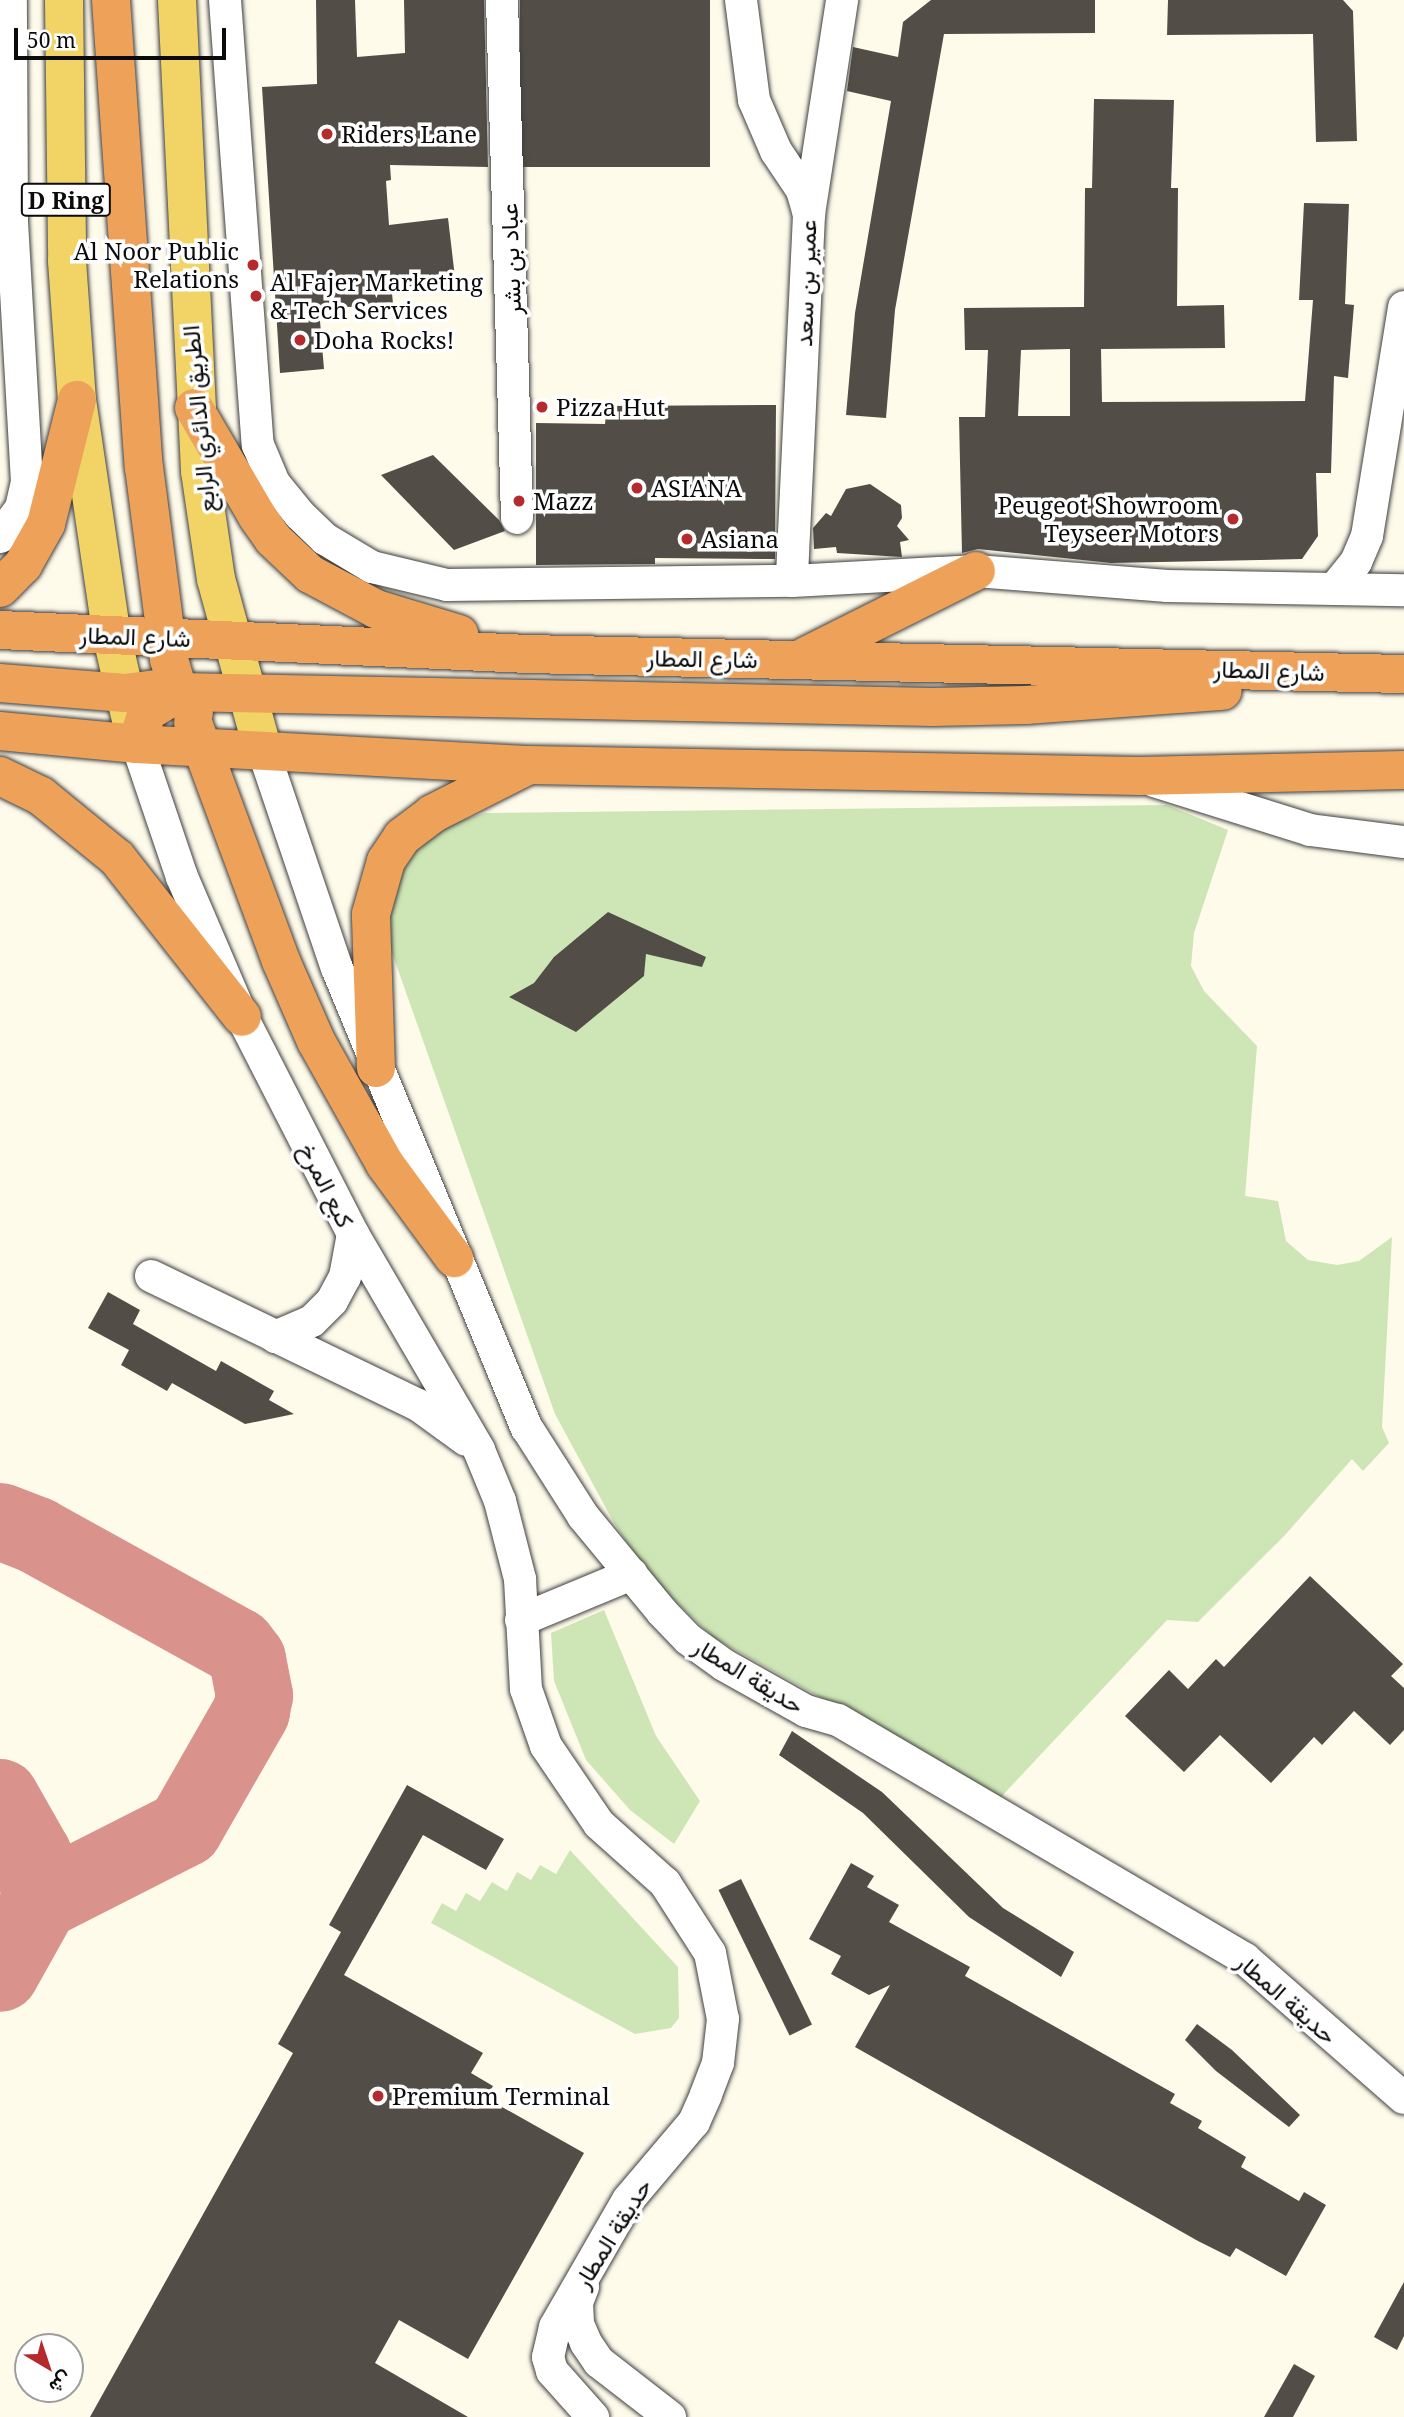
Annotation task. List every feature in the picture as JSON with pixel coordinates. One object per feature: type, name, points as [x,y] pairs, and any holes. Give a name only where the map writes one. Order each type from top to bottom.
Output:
[{"type":"highway","points":[[111,0],[119,76],[133,358],[166,637],[177,690],[201,744],[281,961],[316,1041],[385,1164],[454,1258]]},
{"type":"highway","points":[[0,588],[23,565],[46,524],[77,400]]},
{"type":"highway","points":[[194,408],[257,516],[310,574],[376,609],[528,654]]},
{"type":"highway","points":[[799,660],[976,571]]},
{"type":"highway","name":"شارع المطار","points":[[0,630],[112,637],[230,638],[528,654],[1404,676]]},
{"type":"highway","points":[[112,637],[144,648],[193,712],[218,733],[262,747]]},
{"type":"highway","points":[[137,744],[147,712],[177,690],[215,668],[230,638]]},
{"type":"highway","points":[[0,683],[125,693],[177,690],[960,706],[1404,676]]},
{"type":"highway","points":[[0,731],[137,744],[262,747],[529,765],[1139,776],[1404,770]]},
{"type":"highway","points":[[376,1068],[371,914],[386,861],[402,837],[432,814],[529,765]]},
{"type":"highway","points":[[0,776],[41,796],[109,850],[242,1017]]},
{"type":"main road","name":"D Ring","points":[[64,0],[67,261],[77,400],[112,637],[137,744]]},
{"type":"main road","name":"الطريق الدائري الرابع","points":[[177,0],[194,408],[210,549],[230,638],[262,747]]},
{"type":"street","points":[[0,537],[21,508],[27,482],[12,218],[11,0]]},
{"type":"street","points":[[226,0],[258,445],[274,483],[300,514],[325,538],[372,567],[447,585],[792,581],[976,571],[1167,586],[1402,590]]},
{"type":"street","name":"عباد بن بشر","points":[[502,0],[517,518]]},
{"type":"street","name":"عمير بن سعد","points":[[741,0],[754,100],[776,151],[802,190],[809,215],[792,581]]},
{"type":"street","points":[[809,215],[842,0]]},
{"type":"street","points":[[1334,589],[1356,562],[1367,536],[1404,307]]},
{"type":"street","points":[[1367,536],[1402,590]]},
{"type":"street","name":"كبع المرخ","points":[[137,744],[182,877],[242,1017],[353,1234],[479,1450],[510,1532],[520,1579],[521,1620]]},
{"type":"street","points":[[262,747],[337,968],[454,1258],[527,1428],[583,1516],[632,1574],[521,1620]]},
{"type":"street","points":[[1139,776],[1311,830],[1404,842]]},
{"type":"street","points":[[275,1337],[312,1321],[332,1301],[345,1277],[353,1234]]},
{"type":"street","points":[[151,1276],[418,1405],[479,1450]]},
{"type":"street","name":"حديقة المطار","points":[[632,1574],[688,1639],[724,1665],[806,1711],[838,1720],[1245,1959],[1404,2098]]},
{"type":"street","name":"حديقة المطار","points":[[521,1620],[526,1689],[546,1746],[599,1824],[665,1883],[691,1919],[710,1954],[723,2019],[718,2063],[694,2122],[628,2200],[588,2273],[563,2309],[548,2357],[552,2371],[593,2417]]},
{"type":"street","points":[[588,2273],[577,2303],[586,2343],[599,2362],[670,2417]]},
{"type":"green space","points":[[1167,805],[1228,830],[1194,933],[1191,966],[1204,991],[1257,1046],[1245,1196],[1278,1201],[1286,1241],[1308,1260],[1337,1265],[1359,1261],[1392,1237],[1382,1427],[1389,1443],[1363,1471],[1352,1459],[1285,1535],[1198,1622],[1167,1620],[1000,1798],[714,1638],[650,1577],[614,1523],[555,1414],[379,916],[406,853],[443,826],[485,813]]},
{"type":"green space","points":[[604,1610],[656,1736],[700,1801],[674,1844],[630,1810],[586,1760],[554,1681],[551,1633]]},
{"type":"green space","points":[[570,1850],[678,1967],[679,2018],[671,2028],[635,2034],[431,1923],[442,1903],[456,1911],[466,1893],[480,1901],[492,1882],[507,1891],[517,1872],[531,1880],[540,1865],[556,1874]]},
{"type":"building","points":[[316,0],[355,0],[357,57],[405,53],[404,0],[484,0],[488,167],[390,165],[391,180],[386,181],[389,225],[448,218],[456,286],[392,293],[393,304],[319,309],[324,369],[280,373],[262,87],[317,84]]},
{"type":"building","points":[[520,0],[710,0],[710,167],[520,167]]},
{"type":"building","points":[[931,0],[1095,0],[1095,33],[944,34],[895,310],[886,418],[846,415],[855,313],[891,101],[847,91],[853,47],[898,57],[903,22]]},
{"type":"building","points":[[1168,0],[1343,0],[1353,11],[1357,141],[1316,142],[1313,34],[1167,35]]},
{"type":"building","points":[[1094,99],[1174,100],[1171,188],[1178,188],[1177,306],[1224,305],[1225,348],[1101,349],[1102,402],[1305,401],[1313,300],[1299,300],[1304,203],[1349,204],[1345,304],[1354,305],[1348,378],[1334,376],[1331,473],[1316,473],[1318,536],[1302,559],[1111,563],[978,549],[962,553],[959,417],[985,417],[988,350],[965,350],[964,308],[1084,307],[1085,188],[1092,188]],"holes":[[[1070,349],[1070,416],[1018,416],[1021,350]]]},
{"type":"building","points":[[776,405],[775,559],[655,558],[655,564],[536,565],[536,423],[605,424],[607,406]]},
{"type":"building","points":[[433,455],[499,520],[505,531],[454,550],[381,475]]},
{"type":"building","points":[[870,484],[901,505],[902,518],[897,526],[909,540],[900,542],[902,557],[837,553],[836,547],[814,549],[813,528],[826,513],[831,516],[846,489]]},
{"type":"building","points":[[608,912],[706,957],[702,967],[646,954],[644,976],[576,1032],[509,997],[534,983],[554,957]]},
{"type":"building","points":[[108,1292],[140,1310],[133,1324],[216,1371],[221,1361],[274,1391],[269,1400],[294,1414],[245,1424],[172,1383],[167,1391],[121,1365],[129,1350],[88,1328]]},
{"type":"building","points":[[1310,1576],[1403,1664],[1391,1676],[1404,1688],[1404,1730],[1390,1745],[1354,1711],[1322,1745],[1314,1737],[1271,1783],[1220,1735],[1184,1772],[1125,1716],[1169,1670],[1188,1689],[1216,1659],[1224,1667]]},
{"type":"building","points":[[792,1731],[882,1792],[1003,1908],[1074,1952],[1061,1977],[969,1917],[863,1813],[779,1755]]},
{"type":"building","name":"Premium Terminal","points":[[407,1785],[504,1839],[486,1870],[423,1835],[344,1975],[483,2053],[471,2073],[493,2086],[486,2098],[584,2153],[468,2359],[399,2320],[375,2363],[468,2417],[90,2417],[293,2053],[278,2044],[341,1932],[329,1925]]},
{"type":"building","points":[[851,1863],[874,1876],[867,1887],[899,1905],[889,1922],[970,1967],[965,1976],[1175,2094],[1170,2103],[1202,2121],[1198,2128],[1246,2157],[1241,2167],[1299,2201],[1304,2192],[1326,2205],[1286,2276],[1236,2248],[1230,2257],[1198,2241],[855,2047],[890,1985],[869,1995],[831,1974],[841,1956],[809,1939]]},
{"type":"building","points":[[741,1879],[812,2025],[790,2036],[719,1890]]},
{"type":"building","points":[[1197,2024],[1232,2050],[1300,2115],[1289,2127],[1216,2071],[1185,2040]]},
{"type":"building","points":[[1404,2282],[1404,2336],[1397,2350],[1374,2337]]},
{"type":"building","points":[[1294,2364],[1315,2376],[1293,2417],[1264,2417]]},
{"type":"taxiway","points":[[0,1521],[36,1535],[237,1646],[247,1659],[254,1695],[251,1711],[184,1828],[40,1901]]},
{"type":"taxiway","points":[[0,1797],[33,1855],[40,1901],[0,1973]]},
{"type":"place","name":"Riders Lane","points":[[327,134]]},
{"type":"place","name":"Al Noor Public Relations","points":[[253,265]]},
{"type":"place","name":"Al Fajer Marketing & Tech Services","points":[[256,296]]},
{"type":"place","name":"Doha Rocks!","points":[[300,340]]},
{"type":"place","name":"Pizza Hut","points":[[542,407]]},
{"type":"place","name":"ASIANA","points":[[637,488]]},
{"type":"place","name":"Mazz","points":[[519,501]]},
{"type":"place","name":"Peugeot Showroom Teyseer Motors","points":[[1233,519]]},
{"type":"place","name":"Asiana","points":[[687,539]]},
{"type":"place","name":"Premium Terminal","points":[[378,2096]]}]
